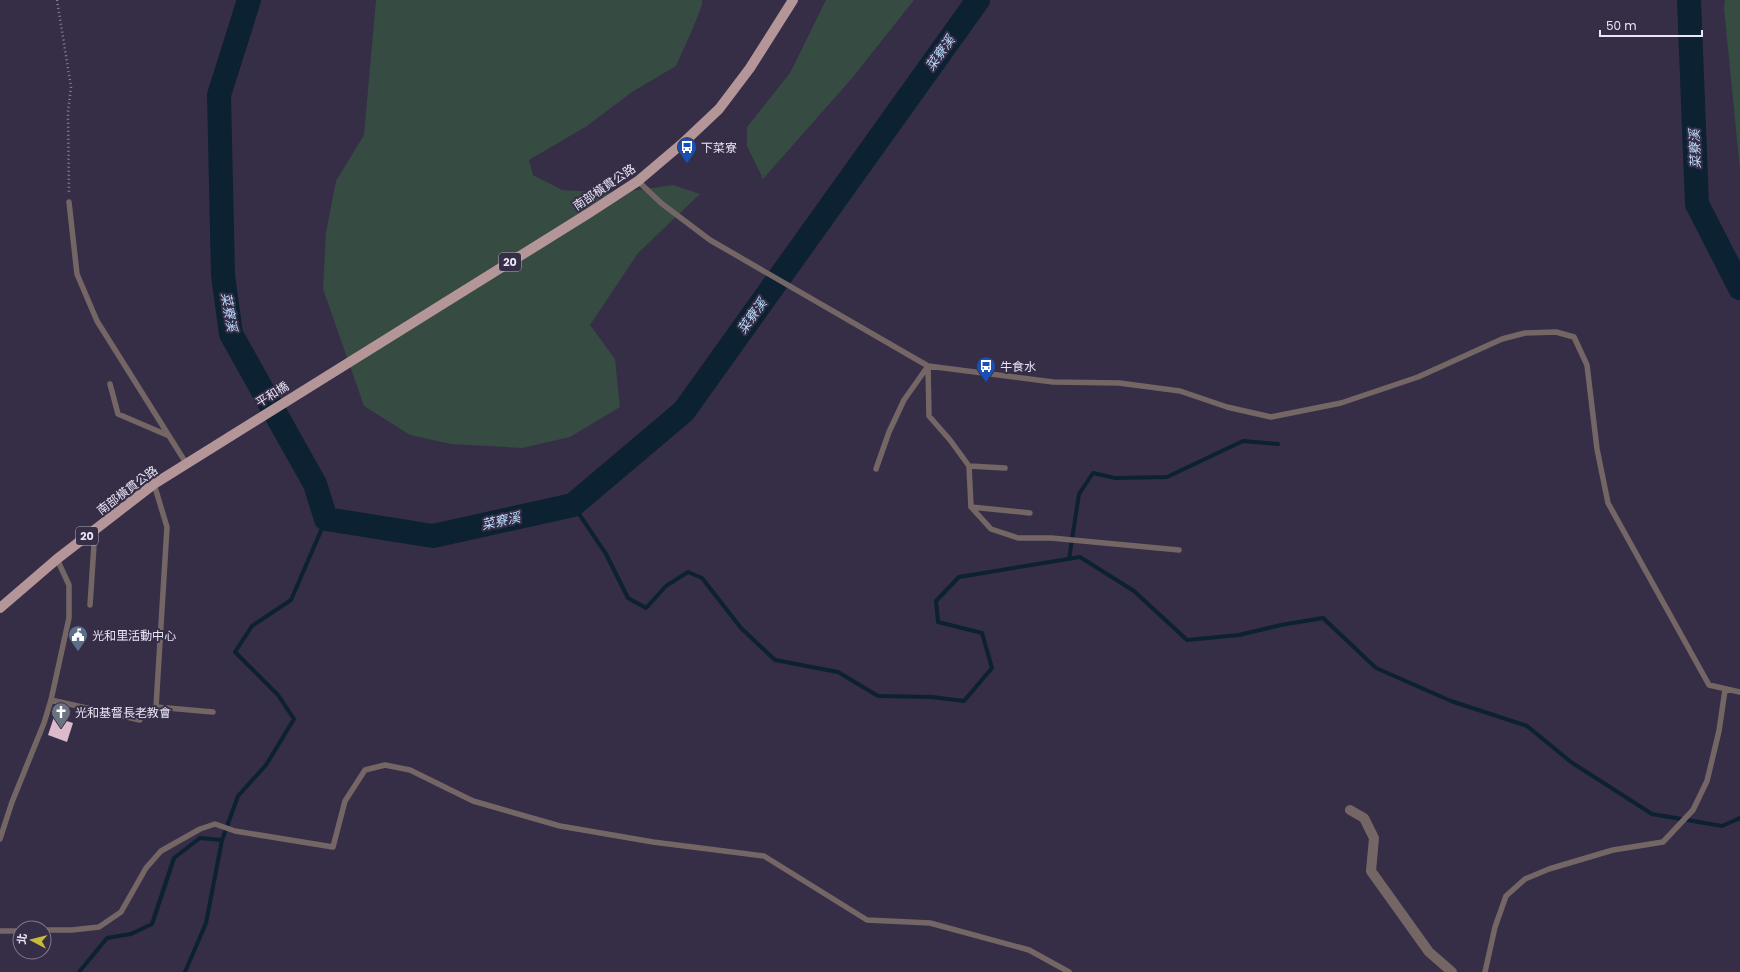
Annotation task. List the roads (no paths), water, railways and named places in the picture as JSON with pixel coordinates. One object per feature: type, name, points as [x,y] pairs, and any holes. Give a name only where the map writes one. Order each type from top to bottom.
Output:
[{"type":"main road","name":"南部橫貫公路","points":[[382,342],[638,181],[684,142],[719,109],[750,68],[793,0]]},
{"type":"main road","name":"平和橋","points":[[177,469],[382,342]]},
{"type":"main road","name":"南部橫貫公路","points":[[0,608],[57,559],[154,484],[177,469]]},
{"type":"street","points":[[1350,810],[1364,818],[1374,838],[1371,871],[1429,952],[1452,972]]},
{"type":"lane","points":[[638,181],[661,203],[710,240],[928,366],[1053,382],[1120,383],[1180,391],[1228,407],[1271,417],[1341,403],[1418,377],[1502,339],[1524,333],[1556,332],[1574,337],[1587,365],[1597,449],[1608,503],[1709,685],[1725,690],[1740,692]]},
{"type":"lane","points":[[69,202],[77,274],[97,321],[167,435],[186,463]]},
{"type":"lane","points":[[928,366],[929,416],[950,440],[969,466],[971,507],[990,529],[1018,538],[1081,541],[1178,550]]},
{"type":"lane","points":[[876,470],[889,432],[904,400],[928,366]]},
{"type":"lane","points":[[110,384],[118,414],[167,435]]},
{"type":"lane","points":[[969,466],[1005,468]]},
{"type":"lane","points":[[154,484],[167,527],[156,707],[213,712]]},
{"type":"lane","points":[[971,507],[1030,513]]},
{"type":"lane","points":[[90,604],[95,530]]},
{"type":"lane","points":[[0,839],[12,802],[44,723],[51,700],[69,618],[69,585],[57,559]]},
{"type":"lane","points":[[1485,972],[1495,927],[1506,896],[1525,879],[1549,869],[1613,850],[1663,842],[1693,810],[1707,781],[1719,731],[1725,690]]},
{"type":"lane","points":[[51,700],[140,720]]},
{"type":"lane","points":[[52,930],[72,930],[99,927],[121,912],[146,868],[161,851],[200,829],[214,824],[235,831],[333,847],[345,801],[365,770],[385,765],[410,770],[473,802],[560,826],[653,842],[764,856],[867,920],[930,923],[1029,950],[1069,972]]},
{"type":"lane","points":[[0,931],[12,931]]},
{"type":"waterway","name":"菜竂溪","points":[[249,0],[219,95],[223,275],[231,334],[315,484],[326,519],[433,536],[573,505],[684,411],[978,0]]},
{"type":"waterway","name":"菜竂溪","points":[[1689,0],[1697,204],[1740,288]]},
{"type":"waterway","points":[[1069,559],[1079,494],[1093,473],[1115,478],[1167,477],[1243,441],[1278,444]]},
{"type":"waterway","points":[[573,505],[606,554],[628,598],[646,608],[666,586],[688,572],[702,578],[741,628],[775,660],[838,672],[878,696],[932,697],[964,701],[992,668],[982,633],[938,622],[936,601],[959,577],[1080,557],[1134,591],[1187,640],[1239,635],[1281,625],[1323,618],[1376,668],[1451,701],[1527,726],[1571,762],[1652,814],[1722,826],[1740,818]]},
{"type":"waterway","points":[[185,972],[206,923],[222,840],[238,796],[266,765],[294,719],[278,695],[235,652],[252,626],[291,600],[326,519]]},
{"type":"waterway","points":[[79,972],[107,938],[131,934],[152,924],[174,858],[200,838],[222,840]]},
{"type":"place","name":"下菜寮","points":[[687,164]]},
{"type":"place","name":"牛食水","points":[[986,383]]},
{"type":"place","name":"光和里活動中心","points":[[78,652]]},
{"type":"place","name":"光和基督長老教會","points":[[61,729]]}]
